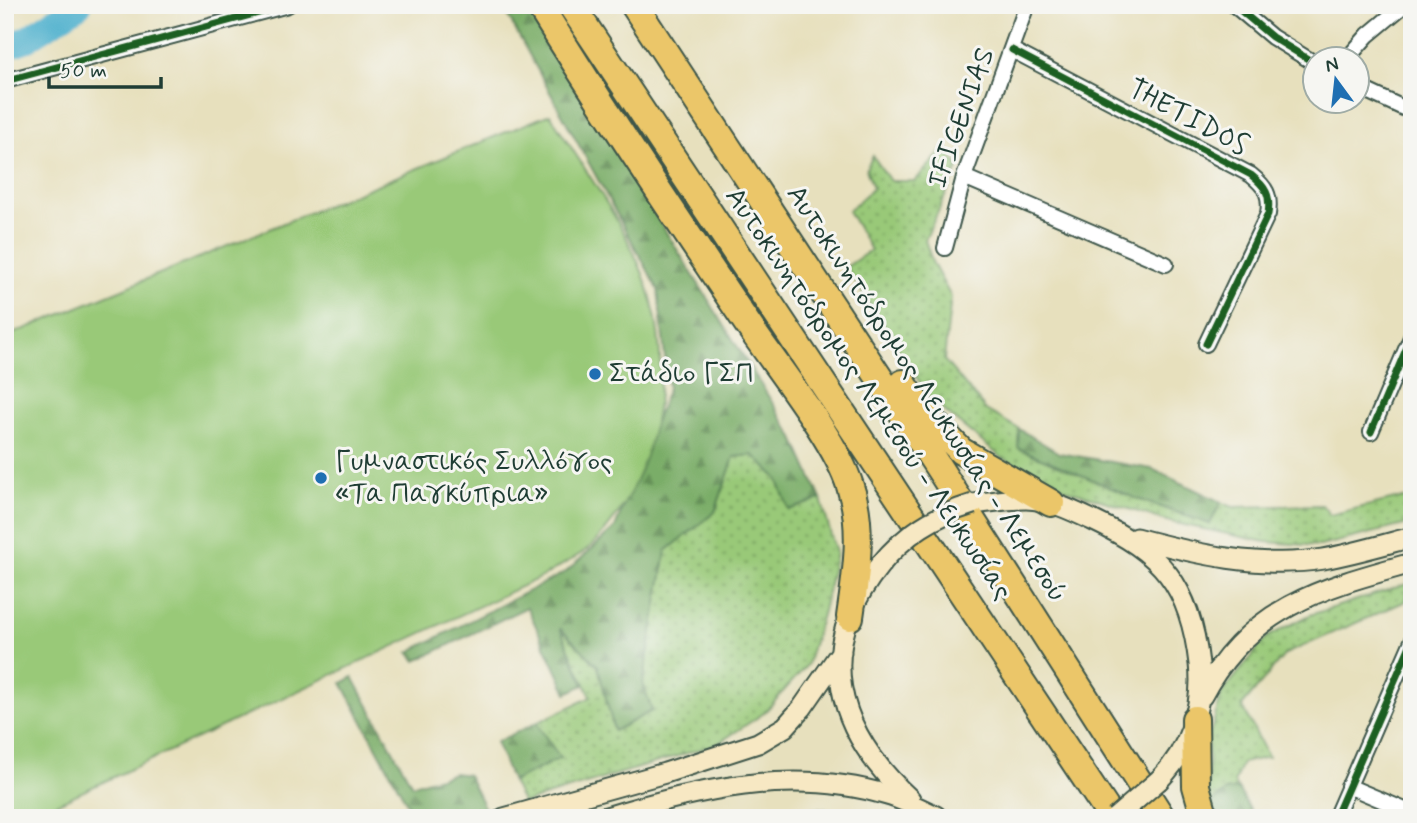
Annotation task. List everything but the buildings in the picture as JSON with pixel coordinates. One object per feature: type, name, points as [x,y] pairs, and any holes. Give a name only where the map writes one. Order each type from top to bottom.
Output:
[{"type":"highway","points":[[540,5],[609,118],[814,422],[849,482],[858,523],[856,575],[850,617]]},
{"type":"highway","name":"Αυτοκινητόδρομος Λεμεσού - Λευκωσίας","points":[[571,5],[1113,818]]},
{"type":"highway","name":"Αυτοκινητόδρομος Λευκωσίας - Λεμεσού","points":[[634,5],[938,467],[1162,818]]},
{"type":"highway","points":[[653,5],[919,407],[961,452],[1051,503]]},
{"type":"highway","points":[[1196,713],[1196,786],[1205,818]]},
{"type":"main road","points":[[938,817],[916,804],[885,776],[860,742],[842,697],[841,652],[850,617],[861,593],[880,565],[906,537],[926,523],[973,504],[1027,499],[1051,503],[1121,534],[1185,551],[1273,563],[1324,559],[1412,537]]},
{"type":"main road","points":[[1121,534],[1163,564],[1178,585],[1195,634],[1201,678],[1196,713]]},
{"type":"main road","points":[[1113,818],[1177,762],[1211,679],[1245,637],[1271,615],[1333,586],[1412,563]]},
{"type":"main road","points":[[504,818],[665,773],[758,743],[785,727],[841,652]]},
{"type":"main road","points":[[603,818],[670,797],[734,786],[810,782],[852,786],[888,795],[938,817]]},
{"type":"street","points":[[5,81],[288,5]]},
{"type":"street","name":"IFIGENIAS","points":[[945,248],[964,177],[1027,5]]},
{"type":"street","points":[[1234,5],[1272,37],[1302,56]]},
{"type":"street","points":[[1358,46],[1404,5]]},
{"type":"street","name":"THETIDOS","points":[[1012,50],[1251,175],[1264,186],[1269,203],[1268,214],[1206,344]]},
{"type":"street","points":[[1372,94],[1412,112]]},
{"type":"street","points":[[964,177],[1166,264]]},
{"type":"street","points":[[1371,432],[1412,335]]},
{"type":"street","points":[[1335,818],[1412,641]]},
{"type":"street","points":[[1348,786],[1412,813]]},
{"type":"green space","points":[[502,5],[525,5],[793,436],[821,499],[789,510],[777,478],[753,455],[734,457],[715,512],[666,551],[643,683],[652,711],[614,731],[598,666],[560,628],[584,685],[567,693],[527,607],[416,661],[409,652],[566,572],[615,528],[668,388],[658,289]]},
{"type":"green space","name":"Γυμναστικός Συλλόγος «Τα Παγκύπρια»","points":[[550,114],[628,240],[647,285],[656,318],[660,387],[655,422],[646,456],[633,488],[615,518],[588,549],[544,576],[26,818],[5,818],[5,337]]},
{"type":"green space","points":[[944,149],[959,166],[925,240],[933,264],[951,297],[944,360],[986,410],[1019,429],[1018,448],[1135,498],[1210,524],[1221,502],[1233,507],[1322,505],[1330,515],[1395,499],[1412,499],[1412,523],[1320,546],[1266,542],[1170,522],[1066,489],[1002,458],[932,401],[846,267],[871,250],[848,211],[873,188],[866,169],[873,156],[890,181],[915,181]]},
{"type":"green space","points":[[1019,429],[1059,453],[1152,469],[1221,502],[1210,524],[1135,498],[1018,448]]},
{"type":"green space","points":[[753,455],[777,478],[789,509],[821,499],[836,553],[807,665],[764,713],[717,744],[523,803],[512,782],[560,758],[536,723],[591,697],[558,626],[598,666],[614,730],[643,683],[666,551],[715,512],[734,457]]},
{"type":"green space","points":[[1410,583],[1406,601],[1285,654],[1242,706],[1268,757],[1242,763],[1234,783],[1238,789],[1226,791],[1209,804],[1208,741],[1222,693],[1267,637],[1310,615]]},
{"type":"green space","points":[[353,677],[412,785],[454,773],[468,775],[486,811],[463,818],[415,818],[342,683]]},
{"type":"green space","points":[[536,723],[560,758],[512,782],[496,742]]},
{"type":"green space","points":[[1238,789],[1255,818],[1216,818],[1209,804],[1226,791]]},
{"type":"green space","points":[[823,809],[855,818],[684,818],[710,812]]},
{"type":"waterway","points":[[5,47],[27,39],[79,5]]},
{"type":"cycle path","points":[[5,81],[288,5]]},
{"type":"cycle path","points":[[1234,5],[1272,37],[1302,55]]},
{"type":"cycle path","points":[[1012,50],[1251,175],[1264,188],[1269,202],[1268,214],[1206,344]]},
{"type":"cycle path","points":[[1371,432],[1412,335]]},
{"type":"cycle path","points":[[1335,818],[1412,641]]},
{"type":"place","name":"Στάδιο ΓΣΠ","points":[[595,374]]},
{"type":"place","name":"Γυμναστικός Συλλόγος «Τα Παγκύπρια»","points":[[321,478]]}]
